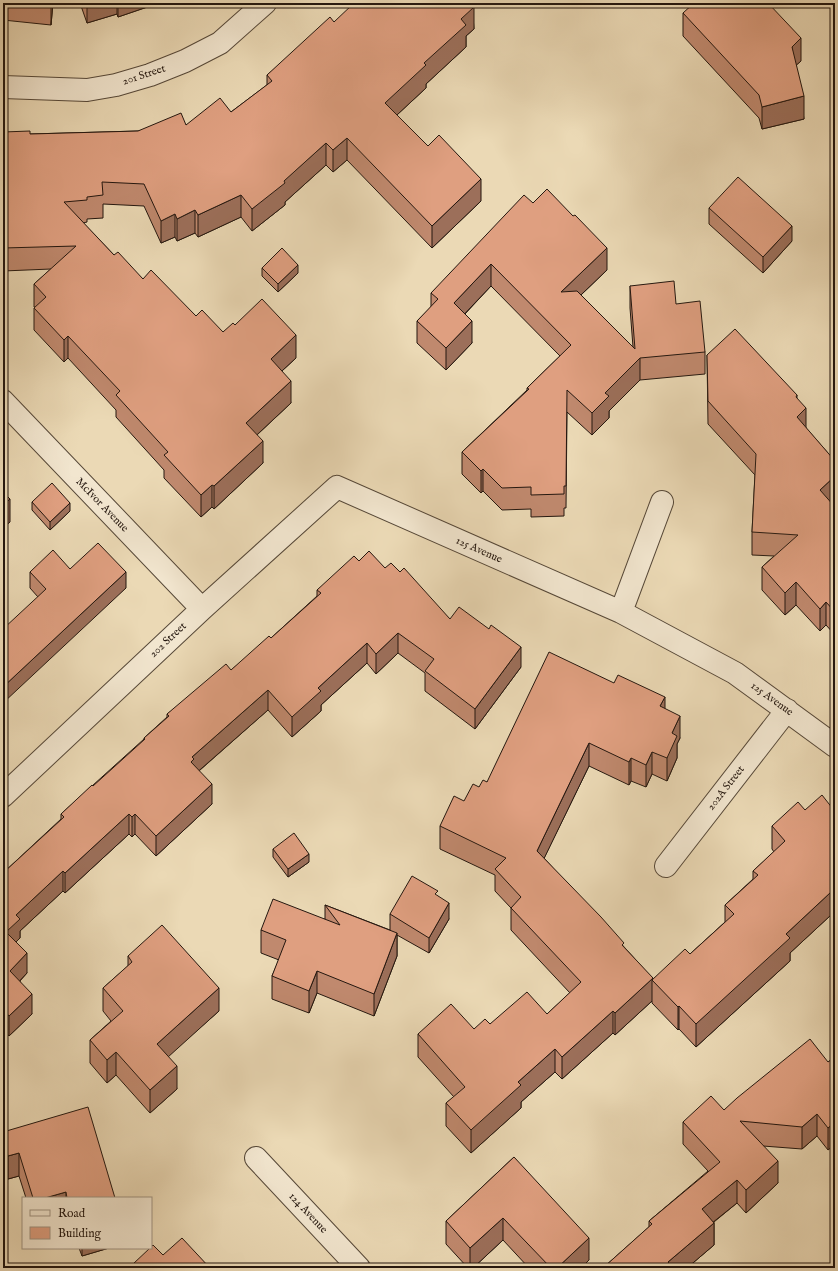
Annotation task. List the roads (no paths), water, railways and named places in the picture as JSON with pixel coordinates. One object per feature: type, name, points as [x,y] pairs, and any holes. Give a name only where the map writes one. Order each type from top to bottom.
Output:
[{"type":"street","name":"201 Street","points":[[3,88],[87,90],[116,85],[150,75],[186,61],[220,43],[265,3]]},
{"type":"street","name":"McIvor Avenue","points":[[3,401],[202,609]]},
{"type":"street","name":"202 Street","points":[[3,796],[202,609],[337,487]]},
{"type":"street","name":"125 Avenue","points":[[337,487],[621,612],[735,673],[835,746]]},
{"type":"street","points":[[621,612],[662,502]]},
{"type":"street","name":"202A Street","points":[[666,866],[786,710]]},
{"type":"street","name":"124 Avenue","points":[[256,1158],[359,1268]]}]
